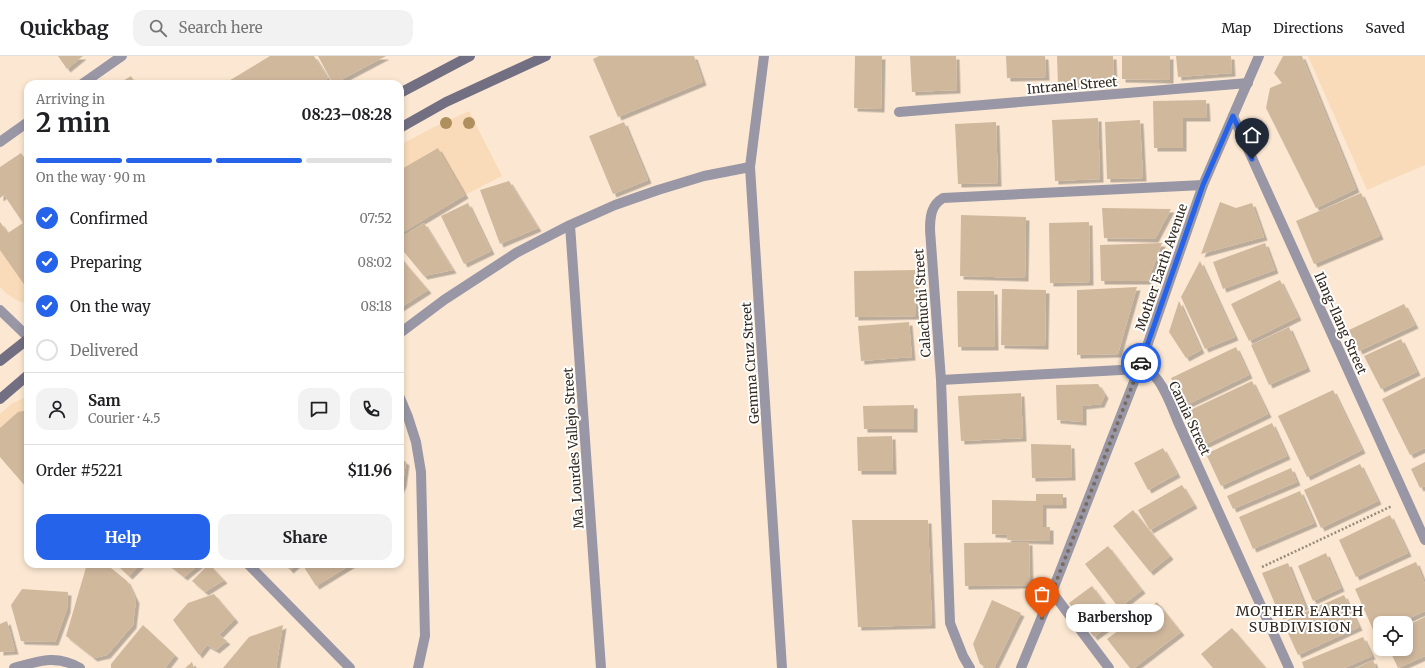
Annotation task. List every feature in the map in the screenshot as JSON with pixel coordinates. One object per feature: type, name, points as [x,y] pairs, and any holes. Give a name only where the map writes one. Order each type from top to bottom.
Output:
[{"type":"main road","points":[[404,91],[470,56]]},
{"type":"main road","points":[[404,126],[446,102],[546,56]]},
{"type":"main road","points":[[0,361],[24,341]]},
{"type":"main road","points":[[0,399],[24,378]]},
{"type":"street","points":[[88,80],[122,56]]},
{"type":"street","name":"Gemma Cruz Street","points":[[764,56],[750,167],[782,668]]},
{"type":"street","name":"Mother Earth Avenue","points":[[1021,668],[1138,369],[1203,185],[1259,56]]},
{"type":"street","name":"Intranel Street","points":[[899,112],[1248,83]]},
{"type":"street","name":"Ilang-Ilang Street","points":[[1233,116],[1425,540]]},
{"type":"street","points":[[0,142],[24,125]]},
{"type":"street","points":[[404,330],[444,300],[516,253],[570,225],[615,205],[658,190],[704,176],[750,167]]},
{"type":"street","name":"Calachuchi Street","points":[[970,668],[963,656],[950,623],[941,380],[930,230],[931,212],[938,201],[943,198],[1203,185]]},
{"type":"street","name":"Ma. Lourdes Vallejo Street","points":[[570,225],[601,668]]},
{"type":"street","points":[[0,310],[24,334]]},
{"type":"street","name":"Camia Street","points":[[941,380],[1138,369],[1154,375],[1160,383],[1289,668]]},
{"type":"street","points":[[404,408],[416,442],[420,472],[425,636],[418,668]]},
{"type":"street","points":[[252,568],[350,668]]},
{"type":"street","points":[[1052,592],[1109,668]]},
{"type":"street","points":[[14,668],[46,659],[69,662],[80,668]]},
{"type":"path","points":[[1246,574],[1406,499]]},
{"type":"shaded area","points":[[1308,56],[1425,56],[1425,165],[1367,190]]},
{"type":"shaded area","points":[[469,111],[502,176],[465,195],[404,232],[404,143]]},
{"type":"shaded area","points":[[0,222],[8,233],[24,223],[24,303],[7,294],[0,287]]},
{"type":"shaded area","points":[[24,398],[24,485],[0,457],[0,414],[11,404]]},
{"type":"building","points":[[58,56],[83,56],[67,69]]},
{"type":"building","points":[[270,56],[314,56],[328,78],[325,80],[230,80]]},
{"type":"building","points":[[318,56],[386,56],[341,80],[331,80]]},
{"type":"building","points":[[599,56],[694,56],[703,82],[618,117],[593,59]]},
{"type":"building","points":[[855,56],[882,56],[881,109],[854,108]]},
{"type":"building","points":[[910,56],[956,56],[957,90],[912,92]]},
{"type":"building","points":[[1006,56],[1045,56],[1046,77],[1007,78]]},
{"type":"building","points":[[1057,56],[1113,56],[1114,84],[1058,86]]},
{"type":"building","points":[[1122,56],[1170,56],[1170,80],[1122,79]]},
{"type":"building","points":[[1176,56],[1231,56],[1232,73],[1178,77]]},
{"type":"building","points":[[1283,56],[1302,56],[1356,189],[1316,208],[1266,108],[1270,88],[1282,83],[1274,73]]},
{"type":"building","points":[[131,76],[134,80],[124,80]]},
{"type":"building","points":[[1206,100],[1207,118],[1183,118],[1183,148],[1154,148],[1153,101]]},
{"type":"building","points":[[1098,118],[1100,179],[1055,181],[1052,120]]},
{"type":"building","points":[[1140,120],[1143,178],[1107,179],[1105,122]]},
{"type":"building","points":[[624,122],[648,180],[613,194],[589,136]]},
{"type":"building","points":[[996,122],[998,183],[958,184],[955,124]]},
{"type":"building","points":[[438,148],[465,195],[404,232],[404,168]]},
{"type":"building","points":[[21,153],[24,157],[24,284],[0,250],[0,222],[8,233],[23,223],[4,195],[0,198],[0,167]]},
{"type":"building","points":[[509,181],[538,228],[500,244],[480,190]]},
{"type":"building","points":[[1361,193],[1380,236],[1314,264],[1296,221]]},
{"type":"building","points":[[1220,202],[1236,208],[1252,203],[1264,237],[1201,254]]},
{"type":"building","points":[[468,203],[491,251],[464,264],[441,216]]},
{"type":"building","points":[[1102,208],[1171,209],[1155,239],[1104,238]]},
{"type":"building","points":[[961,215],[1026,217],[1025,278],[960,276]]},
{"type":"building","points":[[1089,222],[1090,282],[1050,283],[1049,223]]},
{"type":"building","points":[[424,223],[453,270],[424,276],[404,252],[404,236]]},
{"type":"building","points":[[1162,243],[1148,281],[1101,281],[1100,245]]},
{"type":"building","points":[[1265,243],[1275,270],[1223,289],[1213,262]]},
{"type":"building","points":[[1200,261],[1235,337],[1205,349],[1181,297]]},
{"type":"building","points":[[404,262],[428,290],[404,305]]},
{"type":"building","points":[[915,270],[916,316],[855,317],[854,271]]},
{"type":"building","points":[[1280,280],[1298,317],[1249,341],[1231,304]]},
{"type":"building","points":[[1137,287],[1118,354],[1077,355],[1077,290]]},
{"type":"building","points":[[1002,289],[1046,290],[1045,346],[1001,345]]},
{"type":"building","points":[[957,291],[994,291],[995,347],[958,347]]},
{"type":"building","points":[[1179,301],[1201,350],[1186,358],[1169,332]]},
{"type":"building","points":[[1404,304],[1415,325],[1359,351],[1349,330]]},
{"type":"building","points":[[909,322],[912,357],[861,361],[858,326]]},
{"type":"building","points":[[1289,327],[1307,368],[1269,385],[1251,345]]},
{"type":"building","points":[[1401,339],[1417,372],[1381,389],[1364,356]]},
{"type":"building","points":[[1236,347],[1249,375],[1184,406],[1171,378]]},
{"type":"building","points":[[1425,377],[1425,448],[1410,455],[1382,399]]},
{"type":"building","points":[[1252,381],[1268,414],[1202,446],[1186,412]]},
{"type":"building","points":[[1098,384],[1105,395],[1101,404],[1083,406],[1083,422],[1057,420],[1056,385]]},
{"type":"building","points":[[1333,390],[1362,450],[1307,477],[1278,416]]},
{"type":"building","points":[[1021,393],[1023,438],[961,441],[958,396]]},
{"type":"building","points":[[914,405],[914,429],[864,429],[863,406]]},
{"type":"building","points":[[24,411],[24,485],[0,457],[0,428],[18,412]]},
{"type":"building","points":[[1272,423],[1287,456],[1221,486],[1206,454]]},
{"type":"building","points":[[892,436],[893,471],[858,471],[857,437]]},
{"type":"building","points":[[1031,444],[1071,445],[1072,477],[1032,478]]},
{"type":"building","points":[[1163,448],[1177,474],[1148,490],[1134,463]]},
{"type":"building","points":[[404,461],[406,462],[404,477]]},
{"type":"building","points":[[1425,462],[1425,486],[1420,488],[1411,469]]},
{"type":"building","points":[[1360,464],[1378,501],[1321,528],[1304,490]]},
{"type":"building","points":[[1291,468],[1297,482],[1233,509],[1227,496]]},
{"type":"building","points":[[1182,485],[1194,505],[1150,530],[1138,510]]},
{"type":"building","points":[[1300,491],[1314,523],[1253,549],[1239,517]]},
{"type":"building","points":[[1036,494],[1063,494],[1063,505],[1043,505],[1043,527],[1050,527],[1050,541],[1007,540],[1008,535],[992,534],[992,500],[1036,501]]},
{"type":"building","points":[[1133,510],[1170,556],[1150,572],[1113,526]]},
{"type":"building","points":[[1390,515],[1408,553],[1356,577],[1339,540]]},
{"type":"building","points":[[852,520],[928,520],[932,625],[858,627]]},
{"type":"building","points":[[1029,542],[1030,585],[965,586],[964,543]]},
{"type":"building","points":[[1108,546],[1142,590],[1119,608],[1085,564]]},
{"type":"building","points":[[1326,553],[1341,588],[1313,601],[1298,566]]},
{"type":"building","points":[[1416,562],[1425,584],[1425,611],[1413,617],[1373,616],[1373,630],[1355,589]]},
{"type":"building","points":[[1288,563],[1305,606],[1280,616],[1262,573]]},
{"type":"building","points":[[86,568],[111,568],[127,581],[136,600],[133,625],[107,655],[94,658],[66,636]]},
{"type":"building","points":[[120,568],[137,568],[129,576]]},
{"type":"building","points":[[173,568],[195,568],[184,577]]},
{"type":"building","points":[[205,568],[213,568],[224,580],[205,592],[192,581]]},
{"type":"building","points":[[305,568],[345,568],[316,586]]},
{"type":"building","points":[[1092,586],[1117,620],[1094,637],[1069,603]]},
{"type":"building","points":[[22,589],[68,592],[67,609],[55,642],[21,641],[11,605]]},
{"type":"building","points":[[214,594],[235,619],[219,635],[227,641],[216,650],[207,645],[199,655],[173,620],[188,603]]},
{"type":"building","points":[[1344,595],[1359,627],[1298,655],[1283,622]]},
{"type":"building","points":[[992,600],[1021,613],[994,668],[988,668],[980,664],[973,644]]},
{"type":"building","points":[[1157,602],[1181,632],[1134,668],[1130,668],[1107,639]]},
{"type":"building","points":[[1425,617],[1425,656],[1398,668],[1392,656],[1413,656],[1413,623]]},
{"type":"building","points":[[7,621],[15,651],[0,652],[0,624]]},
{"type":"building","points":[[143,625],[175,655],[165,668],[111,668],[111,664]]},
{"type":"building","points":[[283,625],[276,668],[223,668],[249,637]]},
{"type":"building","points":[[1232,628],[1266,668],[1213,668],[1201,654]]},
{"type":"building","points":[[1363,637],[1372,656],[1344,668],[1304,668],[1302,662]]},
{"type":"building","points":[[1373,660],[1376,668],[1356,668]]},
{"type":"building","points":[[192,662],[194,668],[185,668]]},
{"type":"way so far","points":[[1042,618],[1141,363]]},
{"type":"place","name":"Barbershop","points":[[1042,618]]},
{"type":"district","name":"MOTHER EARTH SUBDIVISION","points":[[1300,620]]},
{"type":"route","points":[[1141,363],[1203,185],[1233,116],[1252,159]]}]
